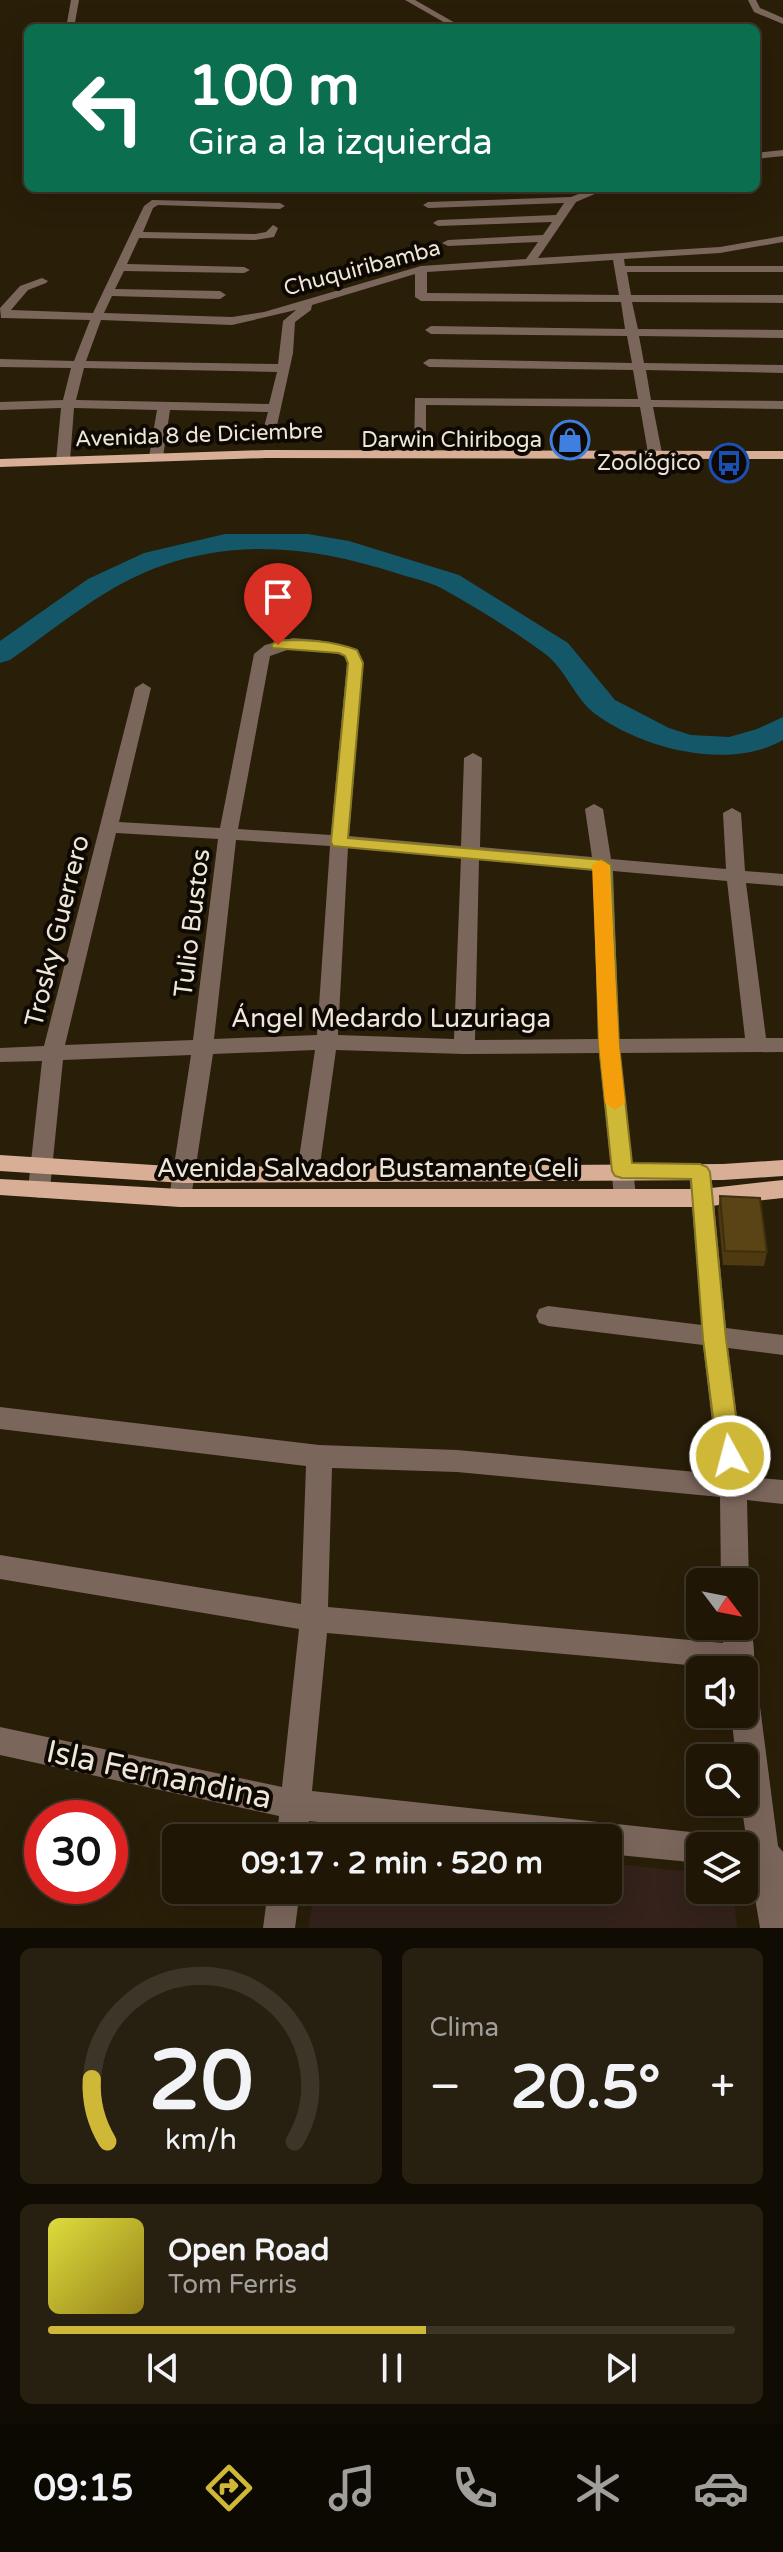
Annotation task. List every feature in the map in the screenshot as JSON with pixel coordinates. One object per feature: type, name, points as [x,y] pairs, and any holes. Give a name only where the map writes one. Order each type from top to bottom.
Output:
[{"type":"main road","name":"Avenida 8 de Diciembre","points":[[0,463],[419,453],[783,455]]},
{"type":"main road","name":"Avenida Salvador Bustamante Celi","points":[[0,1163],[44,1166],[182,1187],[308,1172],[700,1172],[783,1168]]},
{"type":"main road","name":"Avenida Salvador Bustamante Celi","points":[[0,1187],[182,1187],[702,1198],[783,1189]]},
{"type":"street","points":[[71,24],[75,0]]},
{"type":"street","points":[[409,0],[453,24]]},
{"type":"street","points":[[752,0],[757,10],[783,21]]},
{"type":"street","points":[[760,156],[783,153]]},
{"type":"street","points":[[456,265],[426,201],[572,200],[593,192]]},
{"type":"street","points":[[530,261],[572,200]]},
{"type":"street","points":[[63,461],[68,404],[80,365],[97,316],[151,203],[280,206]]},
{"type":"street","points":[[438,223],[559,218]]},
{"type":"street","points":[[136,235],[255,237],[270,235],[273,228]]},
{"type":"street","points":[[448,243],[545,238]]},
{"type":"street","name":"Chuquiribamba","points":[[1,314],[249,320],[421,269],[530,261],[619,263],[783,239]]},
{"type":"street","points":[[655,453],[619,263],[783,269]]},
{"type":"street","points":[[119,267],[244,270]]},
{"type":"street","points":[[421,269],[421,297],[783,299]]},
{"type":"street","points":[[1,314],[24,288],[42,281]]},
{"type":"street","points":[[109,292],[220,295]]},
{"type":"street","points":[[271,427],[289,321],[328,295]]},
{"type":"street","points":[[431,330],[783,334]]},
{"type":"street","points":[[0,363],[283,368]]},
{"type":"street","points":[[429,363],[783,369]]},
{"type":"street","points":[[419,453],[420,401],[783,405]]},
{"type":"street","points":[[0,406],[68,404],[275,408]]},
{"type":"street","points":[[156,457],[164,405]]},
{"type":"street","name":"Tulio Bustos","points":[[182,1187],[203,1048],[228,833],[262,654],[278,645],[300,644],[352,653],[355,663],[339,842]]},
{"type":"street","name":"Trosky Guerrero","points":[[39,1189],[44,1166],[53,1053],[143,688]]},
{"type":"street","points":[[464,1047],[473,758]]},
{"type":"street","points":[[594,809],[603,865],[609,1045],[625,1196]]},
{"type":"street","points":[[732,813],[736,876],[756,1044]]},
{"type":"street","points":[[111,827],[228,833],[783,880]]},
{"type":"street","points":[[308,1172],[327,1042],[339,842]]},
{"type":"street","name":"Ángel Medardo Luzuriaga","points":[[0,1055],[327,1042],[464,1047],[783,1045]]},
{"type":"street","points":[[700,1172],[715,1339],[733,1486],[735,1568]]},
{"type":"street","points":[[548,1316],[783,1345]]},
{"type":"street","points":[[0,1418],[319,1456],[457,1461],[783,1492]]},
{"type":"street","points":[[294,1824],[314,1619],[319,1456]]},
{"type":"street","points":[[0,1567],[314,1619],[686,1658]]},
{"type":"street","points":[[747,1728],[763,1860],[776,1928]]},
{"type":"street","name":"Isla Fernandina","points":[[0,1741],[297,1805],[686,1847]]},
{"type":"street","points":[[279,1928],[282,1904]]},
{"type":"shaded area","points":[[622,1865],[686,1871],[686,1904],[734,1904],[737,1928],[308,1928],[312,1904],[622,1904]]},
{"type":"building","points":[[720,1196],[760,1198],[767,1252],[725,1251]]},
{"type":"waterway","points":[[0,654],[98,585],[154,559],[225,542],[308,542],[349,549],[449,581],[558,649],[604,706],[658,735],[689,744],[729,746],[768,736],[783,726]]},
{"type":"slow traffic","points":[[601,865],[609,1045],[615,1103]]},
{"type":"place","name":"Darwin Chiriboga","points":[[570,440]]},
{"type":"place","name":"Zoológico","points":[[729,463]]},
{"type":"route","points":[[278,645],[312,645],[352,653],[355,663],[339,842],[603,865],[609,1045],[622,1171],[700,1172],[715,1339],[730,1456]]}]
